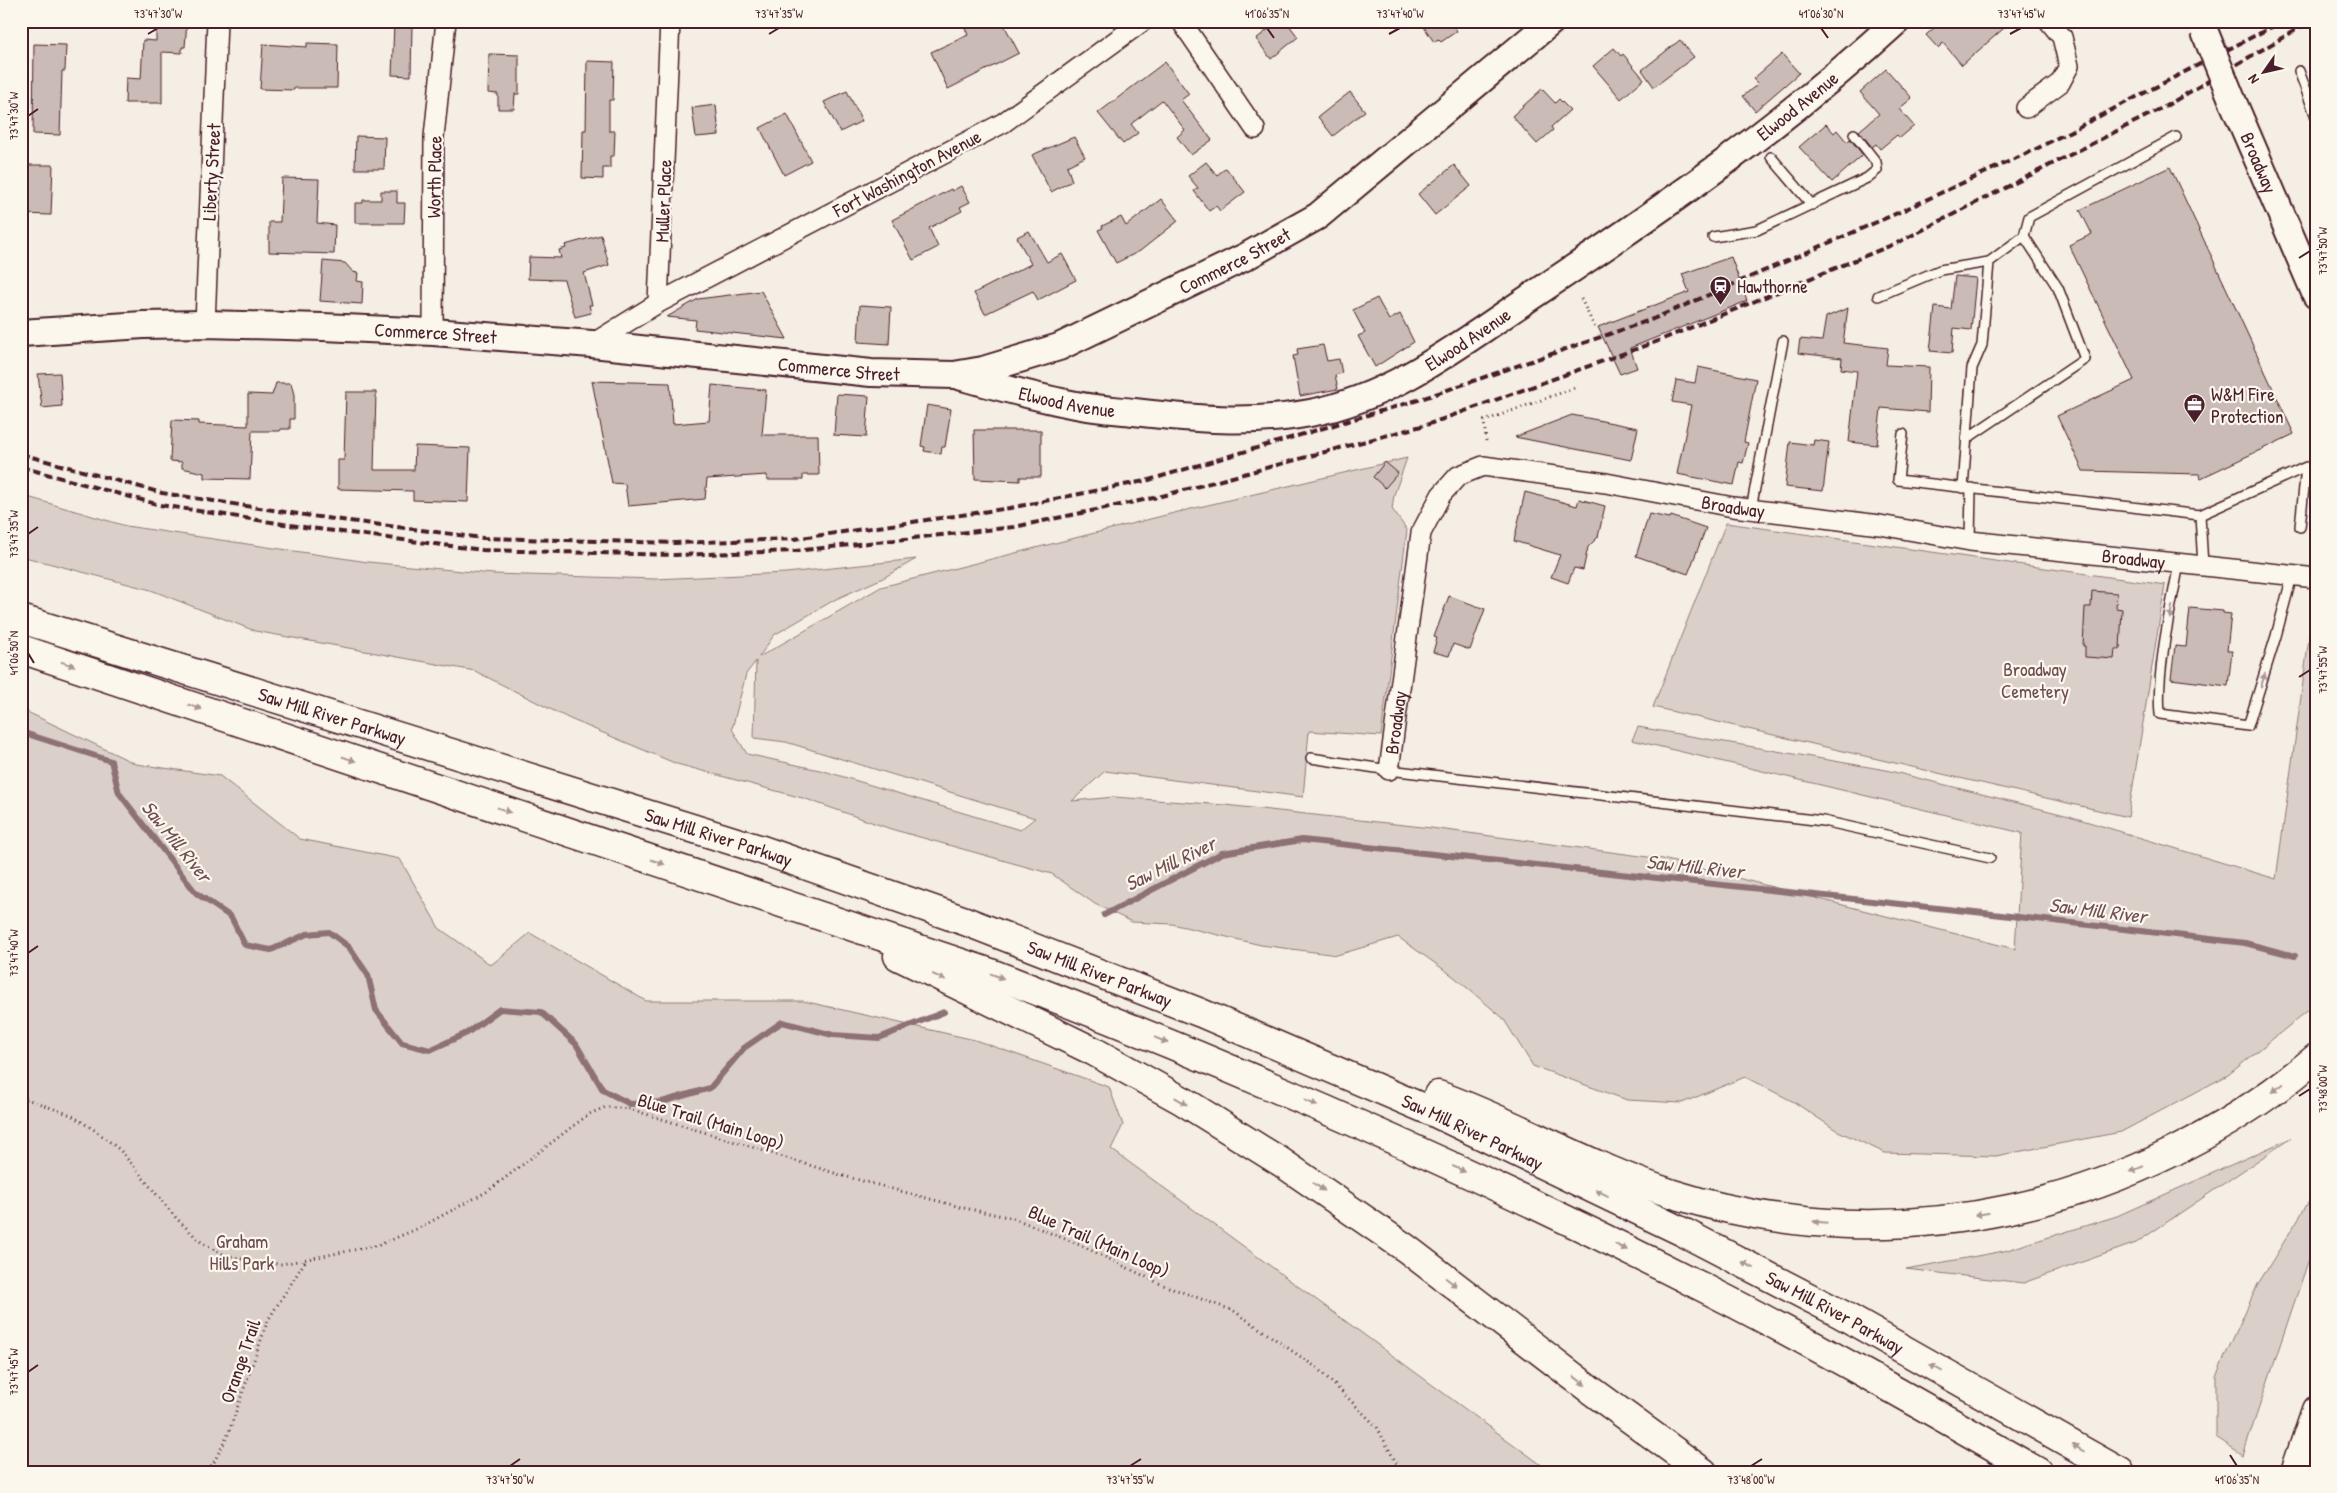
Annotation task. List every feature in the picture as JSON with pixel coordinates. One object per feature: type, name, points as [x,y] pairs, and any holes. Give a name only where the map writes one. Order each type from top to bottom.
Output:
[{"type":"highway","name":"Saw Mill River Parkway","points":[[21,620],[777,855],[965,921],[1135,986],[1369,1084],[1627,1204],[1841,1314],[2120,1472]]},
{"type":"highway","name":"Saw Mill River Parkway","points":[[21,649],[988,972],[1092,1012],[1313,1104],[1450,1165],[1597,1235],[1753,1314],[2038,1472]]},
{"type":"highway","points":[[834,921],[928,972],[1029,1018],[1093,1051],[1183,1101],[1248,1142],[1399,1243],[1592,1391],[1702,1472]]},
{"type":"highway","points":[[1135,986],[1443,1097],[1636,1182],[1675,1195],[1737,1210],[1824,1222],[1860,1224],[1932,1221],[2001,1211],[2076,1192],[2139,1169],[2206,1136],[2267,1097],[2316,1058]]},
{"type":"highway","points":[[2295,1472],[2316,1410]]},
{"type":"main road","name":"Commerce Street","points":[[21,333],[143,325],[205,324],[434,332],[592,344],[871,373],[954,375],[1017,361],[1059,347],[1245,257],[1318,216],[1552,21]]},
{"type":"main road","name":"Elwood Avenue","points":[[954,375],[1078,406],[1218,420],[1270,419],[1350,404],[1388,388],[1448,352],[1695,186],[1849,65],[1897,21]]},
{"type":"main road","name":"Broadway","points":[[2202,26],[2316,295]]},
{"type":"street","name":"Liberty Street","points":[[205,324],[217,21]]},
{"type":"street","name":"Worth Place","points":[[434,332],[434,137],[446,21]]},
{"type":"street","name":"Muller Place","points":[[658,303],[670,21]]},
{"type":"street","name":"Fort Washington Avenue","points":[[658,303],[1003,123],[1143,21]]},
{"type":"street","points":[[1181,21],[1255,129]]},
{"type":"street","points":[[2026,108],[2060,83],[2069,66],[2062,36],[2049,21]]},
{"type":"street","points":[[592,344],[658,303]]},
{"type":"street","name":"Broadway","points":[[1389,770],[1421,534],[1441,496],[1458,476],[1483,466],[1606,483],[1751,509],[1880,526],[1970,541],[2316,578]]},
{"type":"lane","points":[[2299,71],[2316,117]]},
{"type":"lane","points":[[1713,237],[1757,230],[1867,178],[1877,170],[1876,162],[1854,134]]},
{"type":"lane","points":[[1878,296],[1940,270],[1989,262],[2024,236],[2030,218],[2176,136]]},
{"type":"lane","points":[[1771,157],[1812,205]]},
{"type":"lane","points":[[1966,440],[2085,359],[2058,288],[2024,236]]},
{"type":"lane","points":[[1970,541],[1966,440],[1972,368],[1982,345],[1989,262]]},
{"type":"lane","points":[[1751,509],[1783,342]]},
{"type":"lane","points":[[1903,434],[1898,480],[2200,515],[2306,467],[2300,527]]},
{"type":"lane","points":[[2200,515],[2203,566]]},
{"type":"lane","points":[[2179,564],[2164,650],[2160,714],[2248,726],[2276,636],[2292,576]]},
{"type":"lane","points":[[1311,758],[1389,770],[1823,821],[1990,858]]},
{"type":"path","points":[[1581,299],[1595,328]]},
{"type":"path","points":[[1486,441],[1484,421],[1578,387]]},
{"type":"path","name":"Blue Trail (Main Loop)","points":[[21,1097],[71,1115],[96,1130],[120,1150],[176,1218],[202,1243],[223,1254],[257,1263],[282,1264],[379,1245],[419,1228],[488,1191],[589,1114],[606,1107],[630,1109],[844,1176],[964,1208],[1013,1218],[1080,1245],[1163,1285],[1234,1311],[1317,1368],[1346,1396],[1377,1427],[1400,1472]]},
{"type":"path","name":"Orange Trail","points":[[203,1472],[213,1464],[230,1430],[239,1408],[248,1372],[268,1320],[306,1260]]},
{"type":"path","points":[[21,1466],[58,1472]]},
{"type":"green space","points":[[1407,458],[1394,495],[1392,509],[1407,530],[1381,736],[1309,731],[1303,797],[1105,771],[1072,801],[1114,797],[1225,805],[1431,828],[1663,859],[2015,949],[2022,833],[1632,740],[1638,727],[1886,770],[2069,816],[2276,879],[2313,609],[2316,609],[2316,1004],[2228,1075],[2121,1132],[1996,1156],[1885,1153],[1836,1130],[1794,1102],[1745,1077],[1682,1103],[1627,1100],[1533,1066],[1503,1018],[1453,976],[1398,937],[1337,955],[1261,945],[1172,924],[1132,922],[1095,904],[1052,874],[891,829],[806,799],[677,764],[570,719],[475,671],[255,631],[151,590],[21,556],[21,495],[126,526],[368,562],[493,574],[655,579],[786,573],[916,559],[883,578],[836,599],[774,635],[759,657],[881,587],[1174,513]],"holes":[[[756,661],[754,738],[786,742],[1035,818],[1020,830],[824,771],[747,754],[732,729],[746,674]]]},
{"type":"green space","name":"Broadway Cemetery","points":[[1726,523],[2165,585],[2128,817],[1653,707]]},
{"type":"green space","name":"Graham Hills Park","points":[[21,709],[136,764],[220,776],[300,839],[400,859],[439,928],[491,965],[530,933],[646,1001],[803,1001],[975,1040],[1109,1087],[1123,1125],[1111,1149],[1551,1472],[21,1472]]},
{"type":"green space","points":[[2291,1138],[2136,1243],[2023,1283],[1906,1269],[2004,1251],[2117,1216]]},
{"type":"green space","points":[[2316,1190],[2316,1238],[2243,1455],[2216,1437],[2216,1376],[2258,1284]]},
{"type":"building","points":[[159,21],[187,21],[185,47],[182,47],[182,53],[162,52],[162,103],[125,103],[126,78],[141,79],[143,40],[156,41],[156,27],[159,27]]},
{"type":"building","points":[[962,21],[1002,21],[1019,53],[948,89],[931,52],[968,35]]},
{"type":"building","points":[[1279,21],[1286,21],[1298,37],[1271,59],[1256,39]]},
{"type":"building","points":[[1420,21],[1464,21],[1455,28],[1457,31],[1441,42],[1438,39],[1434,42]]},
{"type":"building","points":[[1942,21],[2012,21],[1962,65],[1943,43],[1938,48],[1926,35]]},
{"type":"building","points":[[394,23],[412,24],[411,76],[392,75]]},
{"type":"building","points":[[1680,40],[1694,57],[1654,87],[1642,70]]},
{"type":"building","points":[[307,43],[338,44],[337,88],[260,89],[263,44],[307,47]]},
{"type":"building","points":[[34,44],[66,45],[65,71],[62,71],[60,135],[33,134]]},
{"type":"building","points":[[1614,48],[1621,56],[1623,54],[1644,79],[1621,99],[1593,66]]},
{"type":"building","points":[[489,54],[519,55],[519,94],[515,94],[514,109],[498,109],[498,94],[488,93]]},
{"type":"building","points":[[1782,54],[1799,73],[1755,111],[1743,96],[1758,84],[1753,79]]},
{"type":"building","points":[[587,61],[614,62],[613,100],[609,100],[609,131],[615,131],[614,156],[610,156],[610,168],[603,168],[603,179],[582,178],[583,130],[586,130]]},
{"type":"building","points":[[1165,62],[1189,94],[1181,100],[1212,140],[1191,155],[1177,137],[1185,130],[1162,100],[1131,124],[1138,133],[1123,144],[1098,113]]},
{"type":"building","points":[[1886,69],[1912,98],[1899,109],[1914,126],[1900,138],[1897,135],[1880,149],[1876,144],[1872,147],[1859,131],[1879,114],[1860,92]]},
{"type":"building","points":[[1542,89],[1555,103],[1559,99],[1570,110],[1551,127],[1553,130],[1537,144],[1512,116]]},
{"type":"building","points":[[847,91],[862,121],[840,132],[824,102]]},
{"type":"building","points":[[1350,92],[1365,111],[1333,136],[1318,117]]},
{"type":"building","points":[[716,105],[719,135],[696,137],[692,108]]},
{"type":"building","points":[[787,114],[811,161],[784,175],[760,128]]},
{"type":"building","points":[[1826,124],[1834,133],[1837,130],[1847,142],[1850,139],[1863,155],[1832,182],[1799,147]]},
{"type":"building","points":[[356,136],[385,137],[384,169],[355,169]]},
{"type":"building","points":[[1074,137],[1085,157],[1067,166],[1072,181],[1051,192],[1032,155]]},
{"type":"building","points":[[1206,162],[1217,175],[1226,168],[1245,192],[1220,211],[1216,206],[1209,211],[1194,191],[1198,188],[1188,176]]},
{"type":"building","points":[[21,165],[53,165],[51,215],[21,214]]},
{"type":"building","points":[[1454,165],[1471,186],[1435,215],[1418,194]]},
{"type":"building","points":[[2170,167],[2294,434],[2201,478],[2199,474],[2083,471],[2057,416],[2134,380],[2069,245],[2092,234],[2080,210]]},
{"type":"building","points":[[282,178],[319,179],[317,223],[335,225],[334,254],[269,252],[269,222],[280,222]]},
{"type":"building","points":[[961,186],[970,202],[960,207],[962,211],[929,228],[938,247],[913,260],[892,220],[951,189],[952,191]]},
{"type":"building","points":[[381,191],[397,191],[397,203],[405,203],[404,223],[355,223],[355,203],[363,203],[363,200],[381,200]]},
{"type":"building","points":[[1161,199],[1178,221],[1140,251],[1116,263],[1098,230],[1103,228],[1102,226],[1121,217],[1126,226]]},
{"type":"building","points":[[1029,231],[1047,262],[1062,254],[1076,280],[1038,300],[1033,291],[985,314],[974,293],[1031,264],[1017,237]]},
{"type":"building","points":[[601,235],[609,265],[584,273],[592,305],[589,305],[591,313],[575,317],[564,280],[528,279],[529,257],[561,258],[559,250],[566,248],[565,245]]},
{"type":"building","points":[[1731,257],[1747,301],[1630,348],[1637,368],[1620,374],[1598,327],[1689,292],[1682,274]]},
{"type":"building","points":[[323,261],[345,263],[353,272],[358,273],[357,281],[363,282],[362,304],[320,301]]},
{"type":"building","points":[[1955,276],[1976,278],[1971,330],[1954,328],[1952,353],[1930,351],[1935,307],[1951,309]]},
{"type":"building","points":[[761,291],[787,339],[695,329],[696,320],[667,317],[698,299]]},
{"type":"building","points":[[1377,298],[1389,320],[1400,314],[1414,342],[1375,367],[1358,336],[1365,333],[1353,310]]},
{"type":"building","points":[[860,305],[891,307],[889,344],[858,342]]},
{"type":"building","points":[[1848,308],[1843,343],[1888,348],[1886,365],[1929,367],[1928,412],[1881,408],[1877,445],[1849,442],[1857,371],[1841,369],[1842,358],[1798,353],[1800,339],[1822,341],[1826,317]]},
{"type":"building","points":[[1323,345],[1327,361],[1339,359],[1342,373],[1335,375],[1338,389],[1300,396],[1293,356],[1298,355],[1297,349]]},
{"type":"building","points":[[1698,367],[1756,379],[1744,442],[1748,443],[1743,463],[1739,462],[1734,485],[1677,474],[1691,405],[1672,402],[1676,380],[1695,383]]},
{"type":"building","points":[[60,373],[62,406],[42,408],[38,374]]},
{"type":"building","points":[[592,381],[670,383],[673,424],[709,421],[712,385],[766,390],[762,435],[818,435],[819,475],[803,475],[803,480],[767,480],[767,475],[707,479],[705,499],[628,506],[625,484],[612,483]]},
{"type":"building","points":[[276,383],[291,383],[294,395],[294,419],[290,419],[290,429],[252,431],[250,479],[204,478],[204,473],[182,468],[182,462],[170,461],[172,420],[199,421],[199,424],[248,426],[248,394],[272,395]]},
{"type":"building","points":[[346,392],[376,392],[374,470],[414,470],[415,446],[470,448],[468,502],[413,500],[413,491],[338,489],[338,460],[344,460]]},
{"type":"building","points":[[837,394],[869,396],[866,437],[834,435]]},
{"type":"building","points":[[927,405],[951,409],[945,447],[942,447],[941,454],[924,451],[925,447],[921,446]]},
{"type":"building","points":[[1572,415],[1638,428],[1631,460],[1515,437]]},
{"type":"building","points":[[974,430],[1041,430],[1041,477],[1020,477],[1020,481],[975,479]]},
{"type":"building","points":[[1814,440],[1829,442],[1823,491],[1785,487],[1790,442],[1813,445]]},
{"type":"building","points":[[1385,462],[1398,473],[1385,488],[1373,477]]},
{"type":"building","points":[[1525,492],[1577,506],[1579,499],[1605,506],[1598,537],[1588,547],[1583,570],[1574,568],[1568,583],[1551,577],[1560,555],[1514,541]]},
{"type":"building","points":[[1649,514],[1670,518],[1671,516],[1706,528],[1688,574],[1636,556]]},
{"type":"building","points":[[2092,591],[2117,593],[2116,608],[2122,609],[2120,649],[2115,649],[2114,659],[2085,657],[2085,646],[2083,646],[2085,607],[2091,607]]},
{"type":"building","points":[[1449,596],[1485,609],[1470,650],[1453,644],[1449,656],[1433,652],[1437,638],[1434,637]]},
{"type":"building","points":[[2190,608],[2223,611],[2223,613],[2231,614],[2227,651],[2232,651],[2228,686],[2171,679],[2175,646],[2186,647]]},
{"type":"waterway","name":"Saw Mill River","points":[[21,732],[111,761],[119,793],[196,893],[231,917],[245,945],[271,950],[307,934],[329,932],[349,947],[368,975],[376,1010],[402,1043],[430,1050],[467,1033],[500,1009],[541,1012],[576,1044],[603,1090],[630,1104],[662,1102],[710,1088],[744,1048],[782,1022],[833,1035],[879,1038],[944,1012]]},
{"type":"waterway","name":"Saw Mill River","points":[[1104,915],[1222,853],[1302,840],[2245,943],[2295,956]]},
{"type":"railway","points":[[21,454],[162,493],[311,516],[483,538],[675,543],[794,539],[1010,508],[1149,480],[1418,400],[1653,319],[1893,215],[2036,149],[2283,21]]},
{"type":"railway","points":[[21,467],[160,505],[310,528],[482,550],[675,555],[795,551],[1014,527],[1158,497],[1429,424],[1658,341],[1899,242],[2164,107],[2311,21]]},
{"type":"place","name":"Hawthorne","points":[[1721,305]]},
{"type":"place","name":"W&M Fire Protection","points":[[2195,424]]}]
